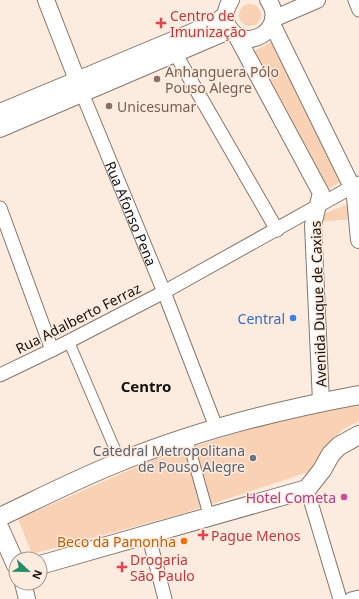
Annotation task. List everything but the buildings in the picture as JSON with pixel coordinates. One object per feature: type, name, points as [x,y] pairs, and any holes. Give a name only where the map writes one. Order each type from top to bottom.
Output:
[{"type":"main road","points":[[9,551],[1,534],[120,462],[216,427],[321,402],[359,395]]},
{"type":"main road","points":[[48,563],[307,489],[322,470],[331,454],[339,446],[359,435]]},
{"type":"street","name":"Rua Afonso Pena","points":[[46,0],[164,292],[216,427]]},
{"type":"street","points":[[172,48],[233,33],[246,39],[256,38],[266,33],[272,22],[273,10],[270,0]]},
{"type":"street","points":[[272,22],[317,0]]},
{"type":"street","points":[[355,0],[359,10]]},
{"type":"street","points":[[0,112],[80,86],[172,48],[216,22],[227,6]]},
{"type":"street","name":"Avenida Duque de Caxias","points":[[227,6],[227,23],[321,193],[313,225],[321,402]]},
{"type":"street","points":[[272,22],[355,185],[359,240]]},
{"type":"street","points":[[172,48],[277,230]]},
{"type":"street","points":[[0,128],[80,86]]},
{"type":"street","name":"Avenida Duque de Caxias","points":[[317,207],[355,185]]},
{"type":"street","name":"Rua Adalberto Ferraz","points":[[0,375],[69,342],[164,292],[317,207]]},
{"type":"street","points":[[0,208],[52,350]]},
{"type":"street","points":[[69,342],[120,462]]},
{"type":"street","points":[[187,438],[209,516]]},
{"type":"street","points":[[307,489],[340,599]]},
{"type":"street","points":[[148,534],[165,599]]},
{"type":"street","points":[[351,599],[359,597]]},
{"type":"shaded area","points":[[250,4],[258,7],[261,15],[258,23],[250,26],[242,23],[239,15],[242,7]]},
{"type":"shaded area","points":[[271,42],[342,181],[329,189],[254,51]]},
{"type":"shaded area","points":[[351,203],[353,219],[319,222],[318,216]]},
{"type":"shaded area","points":[[351,404],[359,406],[359,421],[342,430],[323,452],[312,471],[178,515],[43,551],[31,551],[18,519],[157,458],[291,416]]},
{"type":"place","name":"Centro de Imunização","points":[[161,23]]},
{"type":"place","name":"Anhanguera Pólo Pouso Alegre","points":[[157,79]]},
{"type":"place","name":"Unicesumar","points":[[109,106]]},
{"type":"place","name":"Central","points":[[293,318]]},
{"type":"place","name":"Catedral Metropolitana de Pouso Alegre","points":[[253,458]]},
{"type":"place","name":"Hotel Cometa","points":[[344,497]]},
{"type":"place","name":"Pague Menos","points":[[203,535]]},
{"type":"place","name":"Beco da Pamonha","points":[[184,541]]},
{"type":"place","name":"Drogaria São Paulo","points":[[122,567]]},
{"type":"district","name":"Centro","points":[[146,386]]}]
